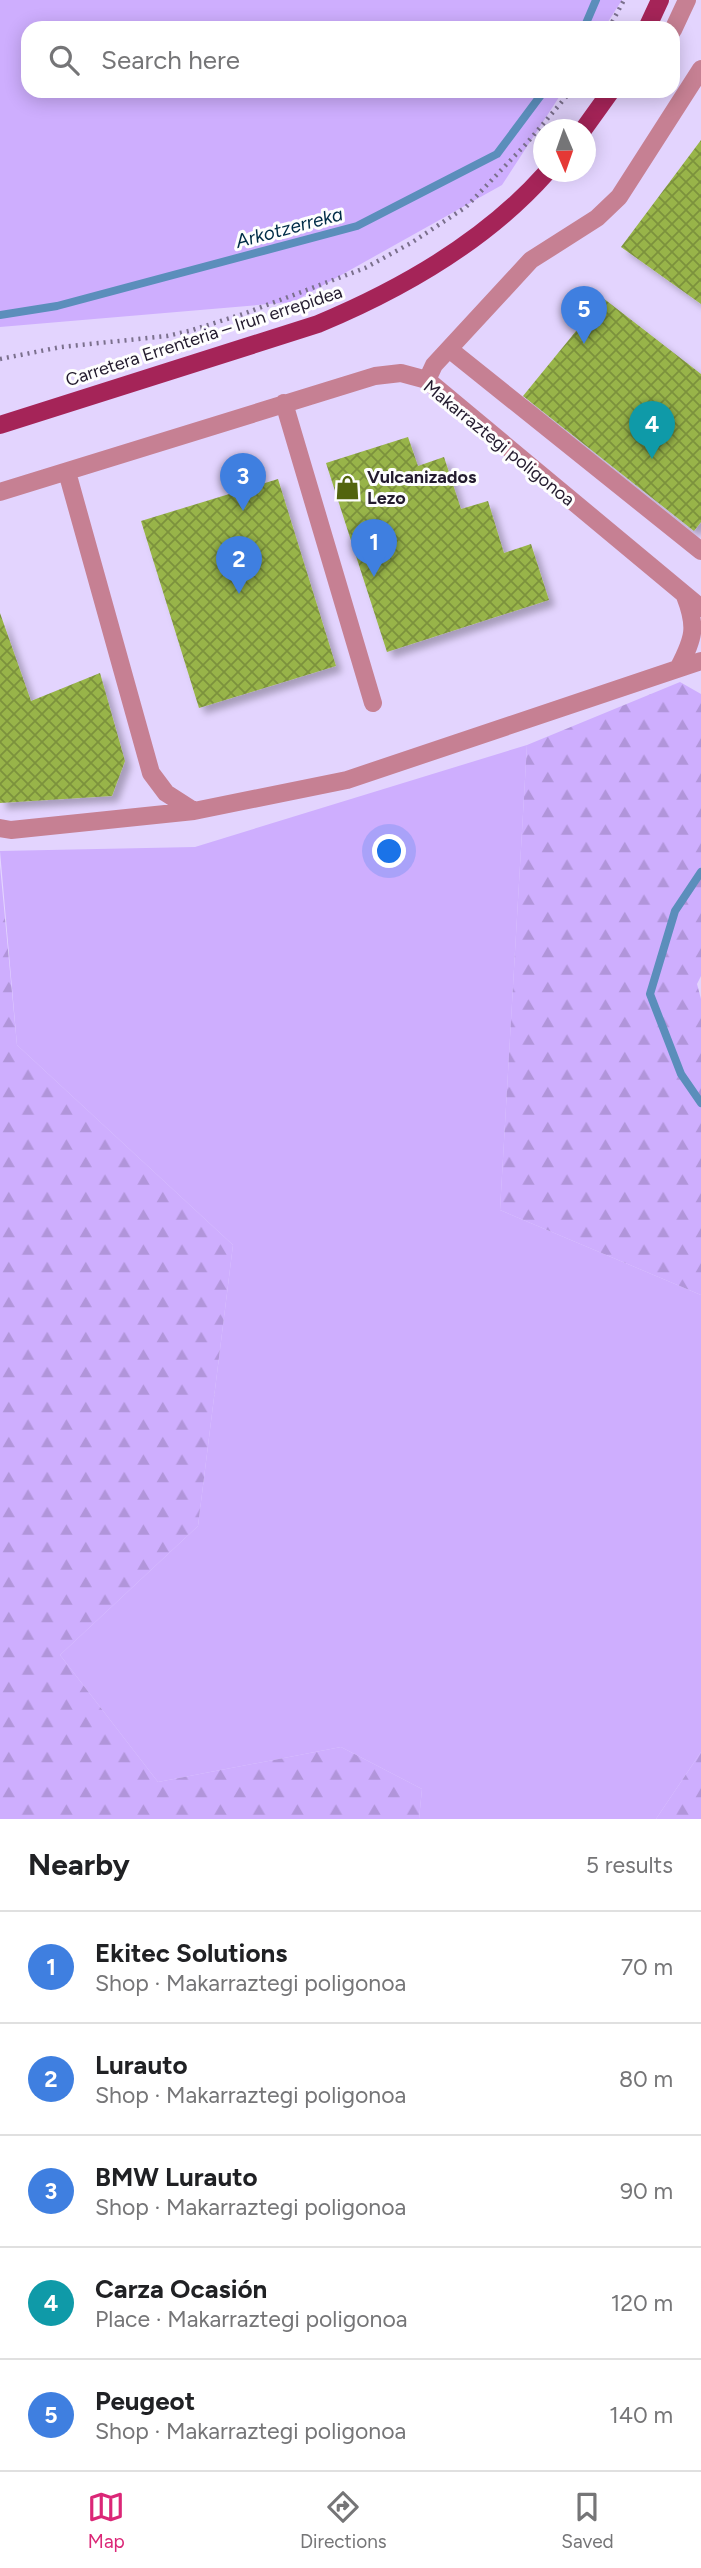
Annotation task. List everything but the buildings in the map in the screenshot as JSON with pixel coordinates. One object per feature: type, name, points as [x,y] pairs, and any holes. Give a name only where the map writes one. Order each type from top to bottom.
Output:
[{"type":"main road","points":[[650,21],[660,0]]},
{"type":"main road","points":[[591,119],[606,98]]},
{"type":"main road","name":"Carretera Errenteria – Irun errepidea","points":[[0,425],[318,324],[359,307],[437,263],[508,208],[536,182]]},
{"type":"street","points":[[677,21],[687,0]]},
{"type":"street","points":[[426,380],[434,365],[531,260],[597,218],[619,197],[701,69]]},
{"type":"street","points":[[449,349],[701,551]]},
{"type":"street","name":"Makarraztegi poligonoa","points":[[0,492],[284,403],[375,376],[401,373],[426,380],[701,608]]},
{"type":"street","points":[[284,403],[373,703]]},
{"type":"street","points":[[67,472],[151,773],[166,793],[194,811]]},
{"type":"street","points":[[679,667],[691,643],[694,621],[685,596]]},
{"type":"street","points":[[0,828],[36,827],[194,811],[347,780],[701,661]]},
{"type":"path","points":[[613,21],[624,0]]},
{"type":"path","points":[[0,359],[61,347],[167,336],[189,331],[243,314],[365,268],[411,243],[466,207],[565,98]]},
{"type":"green space","points":[[0,0],[622,0],[608,21],[21,21],[21,98],[558,98],[545,119],[533,119],[533,137],[502,185],[293,302],[0,327]]},
{"type":"green space","points":[[680,682],[701,694],[701,976],[697,984],[701,999],[701,1295],[500,1210],[527,745]]},
{"type":"green space","points":[[527,745],[500,1210],[701,1295],[701,1752],[656,1819],[419,1819],[422,1789],[341,1747],[158,1782],[60,1655],[198,1526],[233,1245],[17,1045],[0,851],[195,847]]},
{"type":"green space","points":[[0,866],[17,1045],[233,1245],[198,1526],[60,1655],[158,1782],[341,1747],[422,1789],[419,1819],[0,1819]]},
{"type":"green space","points":[[701,1752],[701,1819],[656,1819]]},
{"type":"waterway","name":"Arkotzerreka","points":[[587,21],[596,0]]},
{"type":"waterway","name":"Arkotzerreka","points":[[0,315],[57,306],[357,226],[497,154],[539,98]]},
{"type":"waterway","points":[[701,872],[675,911],[650,994],[681,1074],[701,1103]]},
{"type":"place","name":"Peugeot","points":[[584,344]]},
{"type":"place","name":"Carza Ocasión","points":[[652,459]]},
{"type":"place","name":"Vulcanizados Lezo","points":[[347,487]]},
{"type":"place","name":"BMW Lurauto","points":[[243,511]]},
{"type":"place","name":"Ekitec Solutions","points":[[374,577]]},
{"type":"place","name":"Lurauto","points":[[239,594]]}]
